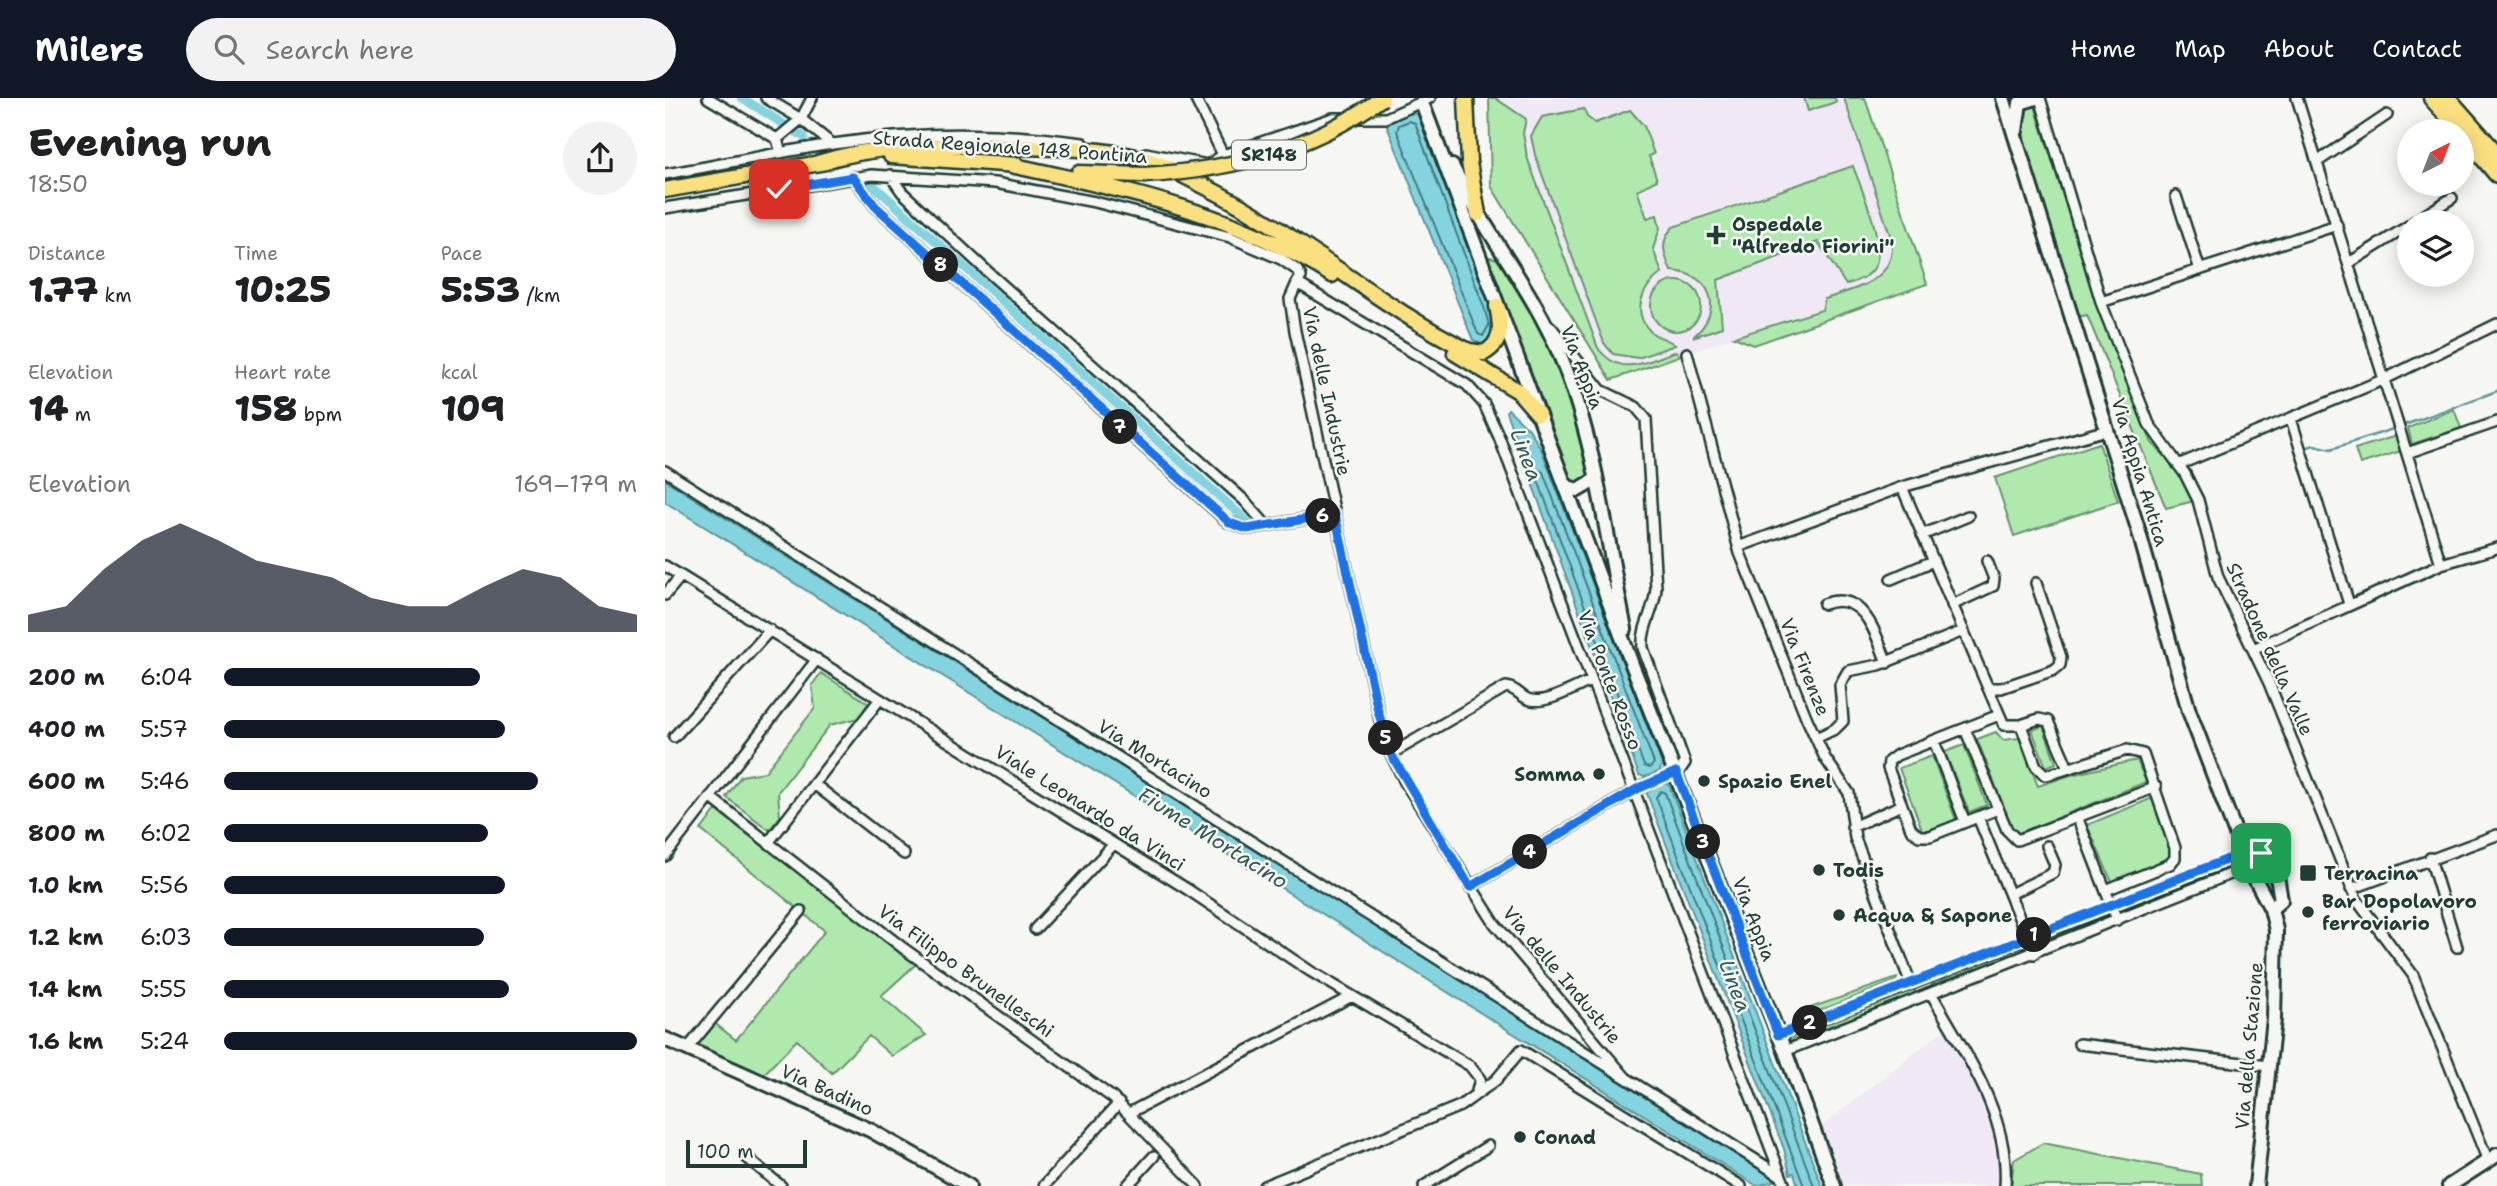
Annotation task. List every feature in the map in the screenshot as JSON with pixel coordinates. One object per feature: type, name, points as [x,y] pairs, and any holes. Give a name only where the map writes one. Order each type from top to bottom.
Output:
[{"type":"highway","points":[[2432,98],[2451,119]]},
{"type":"highway","points":[[2447,98],[2497,155]]},
{"type":"highway","points":[[2475,148],[2497,174]]},
{"type":"main road","name":"Strada Regionale 148 Pontina","points":[[665,190],[818,163],[890,156],[1145,176],[1204,170],[1262,157],[1329,132],[1381,98]]},
{"type":"main road","points":[[1466,98],[1469,162],[1478,214]]},
{"type":"main road","name":"Via Appia Antica","points":[[2003,98],[2107,430],[2189,711],[2244,855]]},
{"type":"main road","points":[[2015,135],[2018,100],[2038,98]]},
{"type":"main road","name":"Via Appia","points":[[1422,103],[1478,214],[1538,313],[1566,369],[1581,417],[1633,667]]},
{"type":"main road","name":"Via Appia","points":[[1422,103],[1633,667],[1785,1051],[1834,1186]]},
{"type":"main road","points":[[818,163],[874,150],[936,145],[1068,149],[1140,158],[1166,167],[1252,211],[1447,340],[1479,353],[1494,346],[1500,326],[1497,306]]},
{"type":"main road","points":[[1011,165],[1162,200],[1265,236],[1515,388],[1538,414]]},
{"type":"main road","points":[[1479,260],[1487,251],[1502,253]]},
{"type":"main road","points":[[1563,480],[1569,487],[1579,490],[1595,480]]},
{"type":"main road","points":[[2244,855],[2268,856],[2281,895],[2278,904],[2271,909],[2250,869]]},
{"type":"main road","name":"Via della Stazione","points":[[2256,1186],[2277,974],[2276,930],[2271,909]]},
{"type":"main road","name":"Via Badino","points":[[665,1040],[870,1130],[969,1186]]},
{"type":"main road","points":[[2455,1185],[2492,1158]]},
{"type":"street","points":[[708,98],[777,139],[781,153]]},
{"type":"street","points":[[766,98],[801,119],[832,144]]},
{"type":"street","points":[[777,139],[801,119],[812,98]]},
{"type":"street","points":[[1195,98],[1223,155]]},
{"type":"street","name":"Stradone della Valle","points":[[2038,98],[2101,302],[2150,425],[2201,506],[2218,577],[2253,649],[2351,889],[2365,914],[2401,954],[2413,975],[2492,1158]]},
{"type":"street","points":[[2297,98],[2441,565]]},
{"type":"street","points":[[665,174],[832,144],[913,135],[1005,134],[1110,147],[1204,165],[1214,163],[1223,155],[1333,118],[1386,118],[1422,103]]},
{"type":"street","points":[[2317,162],[2387,115]]},
{"type":"street","points":[[890,175],[902,192],[1244,500],[1266,525]]},
{"type":"street","name":"Via Ponte Rosso","points":[[665,208],[853,177],[890,175],[1008,185],[1119,208],[1230,237],[1281,259],[1299,279],[1459,379],[1481,400],[1499,437],[1784,1181]]},
{"type":"street","points":[[853,177],[875,206],[1226,520],[1244,528],[1335,514]]},
{"type":"street","points":[[2176,195],[2200,270]]},
{"type":"street","points":[[2434,210],[2452,198]]},
{"type":"street","points":[[2101,302],[2337,225]]},
{"type":"street","points":[[2349,263],[2397,233]]},
{"type":"street","name":"Via delle Industrie","points":[[1299,279],[1291,295],[1293,325],[1378,711],[1391,754],[1470,887],[1512,946],[1626,1078],[1784,1181]]},
{"type":"street","points":[[1470,887],[1684,765],[1684,756],[1643,648],[1643,633],[1653,608],[1656,588],[1647,421],[1636,407],[1603,392],[1538,313]]},
{"type":"street","points":[[2178,466],[2385,379],[2497,324]]},
{"type":"street","name":"Via Firenze","points":[[1687,353],[1738,547],[1816,738],[1849,793],[1852,827],[1915,982],[1929,994],[1988,1098],[2002,1142],[2005,1186]]},
{"type":"street","points":[[1566,369],[1573,363],[1583,365]]},
{"type":"street","points":[[2291,419],[2349,604]]},
{"type":"street","points":[[2407,453],[2497,422]]},
{"type":"street","points":[[1738,547],[1902,487],[2107,430]]},
{"type":"street","name":"Via Mortacino","points":[[665,471],[1626,1078]]},
{"type":"street","points":[[1902,487],[1999,715],[2006,726],[2021,725],[2039,719],[2048,721],[2068,768]]},
{"type":"street","points":[[1922,535],[1968,516]]},
{"type":"street","points":[[2253,649],[2441,565],[2497,548]]},
{"type":"street","points":[[1891,579],[1933,561]]},
{"type":"street","points":[[1952,605],[1993,586],[1994,579],[1987,561]]},
{"type":"street","name":"Viale Leonardo da Vinci","points":[[665,566],[1114,844],[1352,996],[1470,1066],[1480,1079],[1477,1091]]},
{"type":"street","points":[[665,595],[681,576]]},
{"type":"street","points":[[1988,688],[2001,688],[2054,670],[2060,665],[2036,583]]},
{"type":"street","points":[[1824,604],[1841,601],[1862,611],[1887,663]]},
{"type":"street","points":[[674,737],[770,630]]},
{"type":"street","points":[[1816,738],[1835,729],[1843,721],[1840,685],[1853,668],[1887,663],[1963,631]]},
{"type":"street","points":[[665,856],[817,659]]},
{"type":"street","points":[[1391,754],[1503,688],[1513,688],[1526,698],[1538,700],[1591,681]]},
{"type":"street","points":[[768,843],[880,699]]},
{"type":"street","points":[[1998,808],[1930,836],[1919,836],[1911,829],[1888,771],[1889,761],[1897,755],[1999,715]]},
{"type":"street","points":[[2021,725],[2040,772],[2048,775],[2136,750],[2145,756],[2175,848],[2175,858],[2167,865],[2106,890]]},
{"type":"street","points":[[1965,729],[2008,832],[2017,840],[2156,788]]},
{"type":"street","points":[[1934,741],[1965,822]]},
{"type":"street","points":[[814,784],[904,854]]},
{"type":"street","name":"Via Filippo Brunelleschi","points":[[711,797],[961,992],[1119,1103],[1195,1185]]},
{"type":"street","points":[[1852,827],[1902,805]]},
{"type":"street","points":[[1978,817],[2034,954]]},
{"type":"street","points":[[2078,819],[2117,920]]},
{"type":"street","points":[[2351,889],[2497,835]]},
{"type":"street","points":[[1035,929],[1114,844]]},
{"type":"street","points":[[2010,894],[2053,873],[2055,865],[2047,846]]},
{"type":"street","points":[[1778,1035],[2244,855]]},
{"type":"street","points":[[2430,858],[2458,947]]},
{"type":"street","points":[[1785,1051],[2243,869],[2250,869]]},
{"type":"street","points":[[687,1049],[801,911]]},
{"type":"street","points":[[1129,1112],[1352,996]]},
{"type":"street","points":[[2079,1044],[2269,1066]]},
{"type":"street","points":[[1264,1186],[1451,1110],[1496,1080],[1518,1052],[1526,1051],[1741,1186]]},
{"type":"street","points":[[1044,1186],[1119,1103]]},
{"type":"street","points":[[1424,1186],[1487,1146]]},
{"type":"street","points":[[745,1156],[781,1186]]},
{"type":"street","points":[[1126,1186],[1154,1156]]},
{"type":"shaded area","name":"Ospedale \"Alfredo Fiorini\"","points":[[1489,98],[1865,98],[1927,284],[1755,345],[1733,337],[1611,380],[1491,186]]},
{"type":"shaded area","points":[[1945,1029],[1986,1098],[2003,1162],[2001,1186],[1844,1185],[1822,1126]]},
{"type":"green space","points":[[1489,98],[1495,98],[1526,119],[1523,133],[1527,157],[1598,348],[1616,363],[1625,365],[1644,363],[1677,351],[1679,356],[1611,380],[1491,186]]},
{"type":"green space","points":[[1804,98],[1835,98],[1836,102],[1808,111]]},
{"type":"green space","points":[[1844,98],[1865,98],[1927,284],[1754,345],[1734,337],[1822,310],[1825,299],[1860,287],[1887,266],[1892,241]]},
{"type":"green space","points":[[2034,103],[2093,292],[2144,425],[2152,443],[2176,467],[2194,501],[2166,508],[2087,315],[2078,317],[2025,146],[2021,109]]},
{"type":"green space","points":[[1584,109],[1587,117],[1595,123],[1630,110],[1644,126],[1654,154],[1649,156],[1657,180],[1637,190],[1647,218],[1657,215],[1660,228],[1653,249],[1662,273],[1649,285],[1640,308],[1641,316],[1651,332],[1675,345],[1638,358],[1613,354],[1604,343],[1535,155],[1531,136],[1542,117]]},
{"type":"green space","points":[[1853,166],[1876,232],[1877,258],[1869,274],[1846,285],[1818,242],[1718,280],[1722,327],[1693,337],[1709,316],[1711,305],[1704,286],[1696,278],[1671,271],[1664,243],[1673,227]]},
{"type":"green space","points":[[1489,257],[1498,260],[1507,270],[1553,353],[1571,400],[1584,450],[1589,478],[1579,485],[1568,482],[1487,259]]},
{"type":"green space","points":[[1676,281],[1694,288],[1701,306],[1694,324],[1676,331],[1658,324],[1651,306],[1658,288]]},
{"type":"green space","points":[[2454,409],[2461,428],[2412,444],[2408,428]]},
{"type":"green space","points":[[2396,436],[2401,451],[2360,464],[2355,449]]},
{"type":"green space","points":[[2099,443],[2118,501],[2014,536],[1995,478]]},
{"type":"green space","points":[[821,673],[868,703],[859,718],[830,725],[778,792],[780,817],[769,830],[726,797],[741,776],[765,772],[815,708],[812,685]]},
{"type":"green space","points":[[2043,726],[2056,763],[2046,767],[2032,730]]},
{"type":"green space","points":[[1996,732],[2003,740],[2019,738],[2038,786],[2071,775],[2137,760],[2146,782],[2015,835],[1977,739]]},
{"type":"green space","points":[[1964,745],[1987,805],[1969,812],[1945,752]]},
{"type":"green space","points":[[1932,756],[1956,820],[1923,832],[1899,768]]},
{"type":"green space","points":[[2155,797],[2173,856],[2112,882],[2087,825]]},
{"type":"green space","points":[[716,810],[916,964],[881,996],[926,1035],[892,1056],[869,1036],[832,1073],[797,1040],[763,1075],[695,1045],[713,1022],[736,1040],[825,931],[701,830]]},
{"type":"green space","points":[[2230,864],[2231,868],[2126,910],[2122,908]]},
{"type":"green space","points":[[2107,913],[2106,919],[2039,943],[2039,938]]},
{"type":"green space","points":[[2020,946],[2024,948],[2021,952],[1932,985],[1934,980]]},
{"type":"green space","points":[[1897,978],[1896,981],[1809,1015],[1807,1009]]},
{"type":"green space","points":[[1911,990],[1915,991],[1914,994],[1788,1042],[1791,1035]]},
{"type":"green space","points":[[2043,1143],[2201,1174],[2202,1186],[2011,1186],[2014,1160]]},
{"type":"water","points":[[1409,113],[1419,114],[1491,304],[1494,327],[1491,336],[1482,345],[1473,340],[1387,126],[1394,119]]},
{"type":"water","name":"Linea","points":[[1508,409],[1529,429],[1542,451],[1662,765],[1659,772],[1644,777],[1639,775],[1506,412]]},
{"type":"water","name":"Fiume Mortacino","points":[[665,480],[1777,1180],[1757,1186],[665,502]]},
{"type":"water","name":"Linea","points":[[1663,782],[1669,785],[1822,1186],[1798,1186],[1794,1173],[1790,1174],[1784,1149],[1647,794],[1649,788]]},
{"type":"waterway","points":[[742,98],[804,137]]},
{"type":"waterway","points":[[870,182],[1248,522]]},
{"type":"waterway","points":[[2402,426],[2497,391]]},
{"type":"waterway","points":[[2305,448],[2314,445],[2331,449],[2396,428]]},
{"type":"place","name":"Ospedale \"Alfredo Fiorini\"","points":[[1716,235]]},
{"type":"place","name":"Somma","points":[[1599,774]]},
{"type":"place","name":"Spazio Enel","points":[[1704,781]]},
{"type":"place","name":"Todis","points":[[1819,870]]},
{"type":"place","name":"Terracina","points":[[2308,873]]},
{"type":"place","name":"Bar Dopolavoro ferroviario","points":[[2308,912]]},
{"type":"place","name":"Acqua & Sapone","points":[[1839,915]]},
{"type":"place","name":"Conad","points":[[1520,1137]]},
{"type":"route","points":[[779,189],[853,177],[875,206],[1230,523],[1247,529],[1335,514],[1378,711],[1391,754],[1405,782],[1470,887],[1637,789],[1676,772],[1778,1035],[2228,859],[2261,853]]}]
